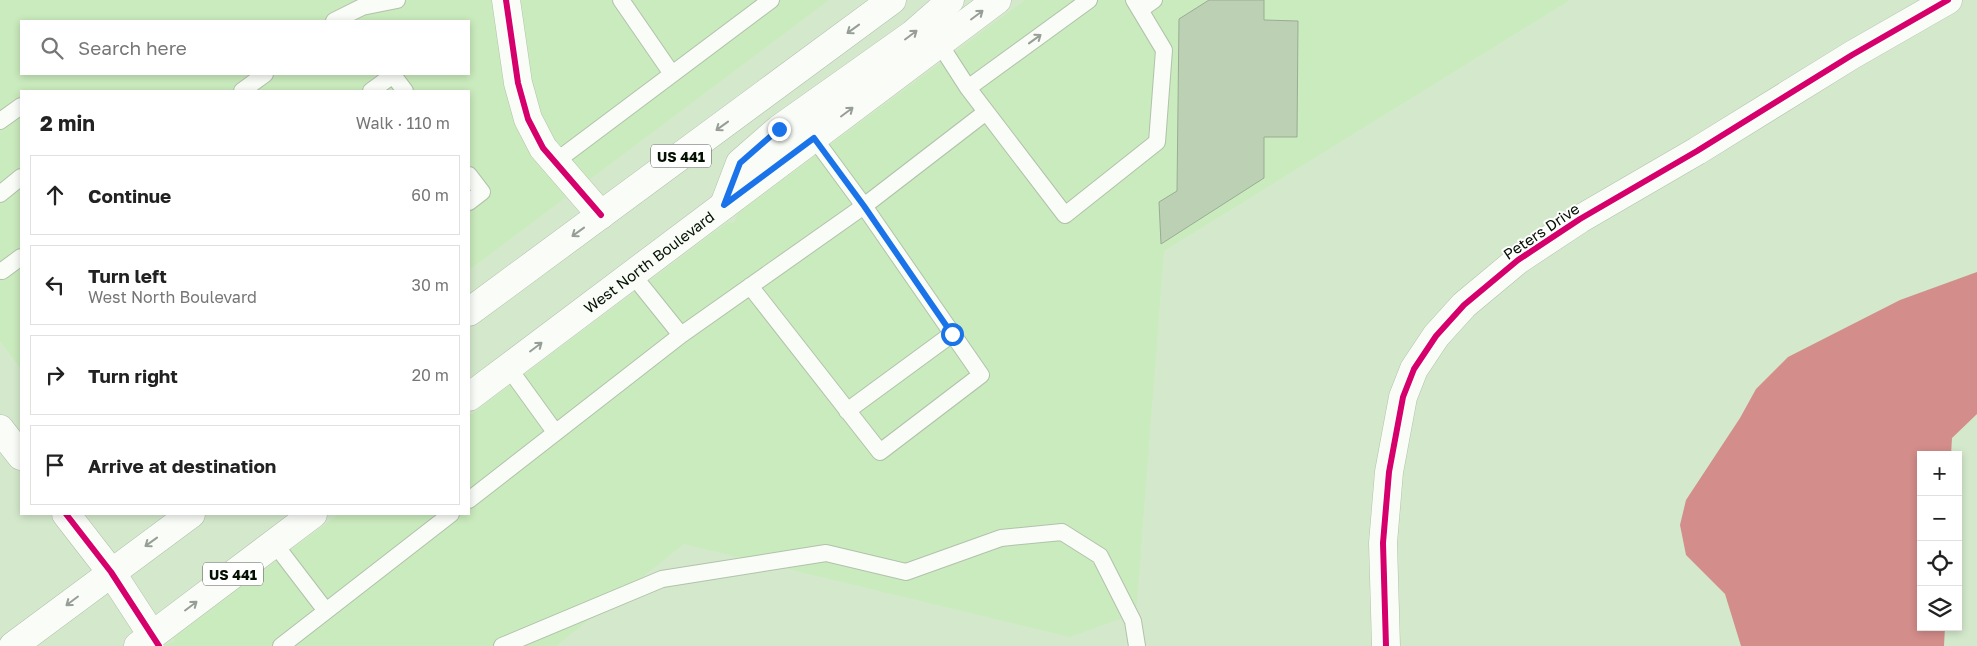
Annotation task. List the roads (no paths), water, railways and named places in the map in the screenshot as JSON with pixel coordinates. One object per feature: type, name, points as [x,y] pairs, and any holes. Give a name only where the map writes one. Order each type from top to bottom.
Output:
[{"type":"main road","name":"US 441","points":[[470,311],[892,0]]},
{"type":"main road","points":[[724,205],[740,163],[779,129],[913,34],[950,0]]},
{"type":"main road","name":"West North Boulevard","points":[[470,396],[997,0]]},
{"type":"main road","name":"Peters Drive","points":[[1386,646],[1383,543],[1389,472],[1402,397],[1414,369],[1436,336],[1464,305],[1518,260],[1572,224],[1697,151],[1852,55],[1948,0]]},
{"type":"main road","points":[[508,1],[518,82],[528,119],[543,148],[601,215]]},
{"type":"main road","points":[[0,428],[20,455]]},
{"type":"main road","points":[[67,515],[111,572],[150,642]]},
{"type":"main road","points":[[13,646],[190,515]]},
{"type":"main road","name":"US 441","points":[[150,642],[312,515]]},
{"type":"lane","points":[[336,20],[362,7],[397,0]]},
{"type":"lane","points":[[621,0],[672,74]]},
{"type":"lane","points":[[555,162],[771,0]]},
{"type":"lane","points":[[968,88],[1089,0]]},
{"type":"lane","points":[[939,43],[968,88],[1065,215],[1157,142],[1164,50],[1137,5],[1154,0]]},
{"type":"lane","points":[[243,90],[264,75]]},
{"type":"lane","points":[[372,90],[393,75],[404,90]]},
{"type":"lane","points":[[0,121],[20,107]]},
{"type":"lane","points":[[470,499],[681,335],[864,206],[986,112]]},
{"type":"lane","points":[[750,286],[880,452],[980,375],[864,206],[814,138]]},
{"type":"lane","points":[[470,176],[482,192],[470,201]]},
{"type":"lane","points":[[0,194],[20,179]]},
{"type":"lane","points":[[0,271],[20,258]]},
{"type":"lane","points":[[632,274],[681,335]]},
{"type":"lane","points":[[848,411],[952,334]]},
{"type":"lane","points":[[508,367],[555,432]]},
{"type":"lane","points":[[281,646],[450,515]]},
{"type":"lane","points":[[502,646],[662,579],[826,553],[906,572],[1001,538],[1062,532],[1100,556],[1133,621],[1137,646]]},
{"type":"lane","points":[[274,543],[326,611]]}]
